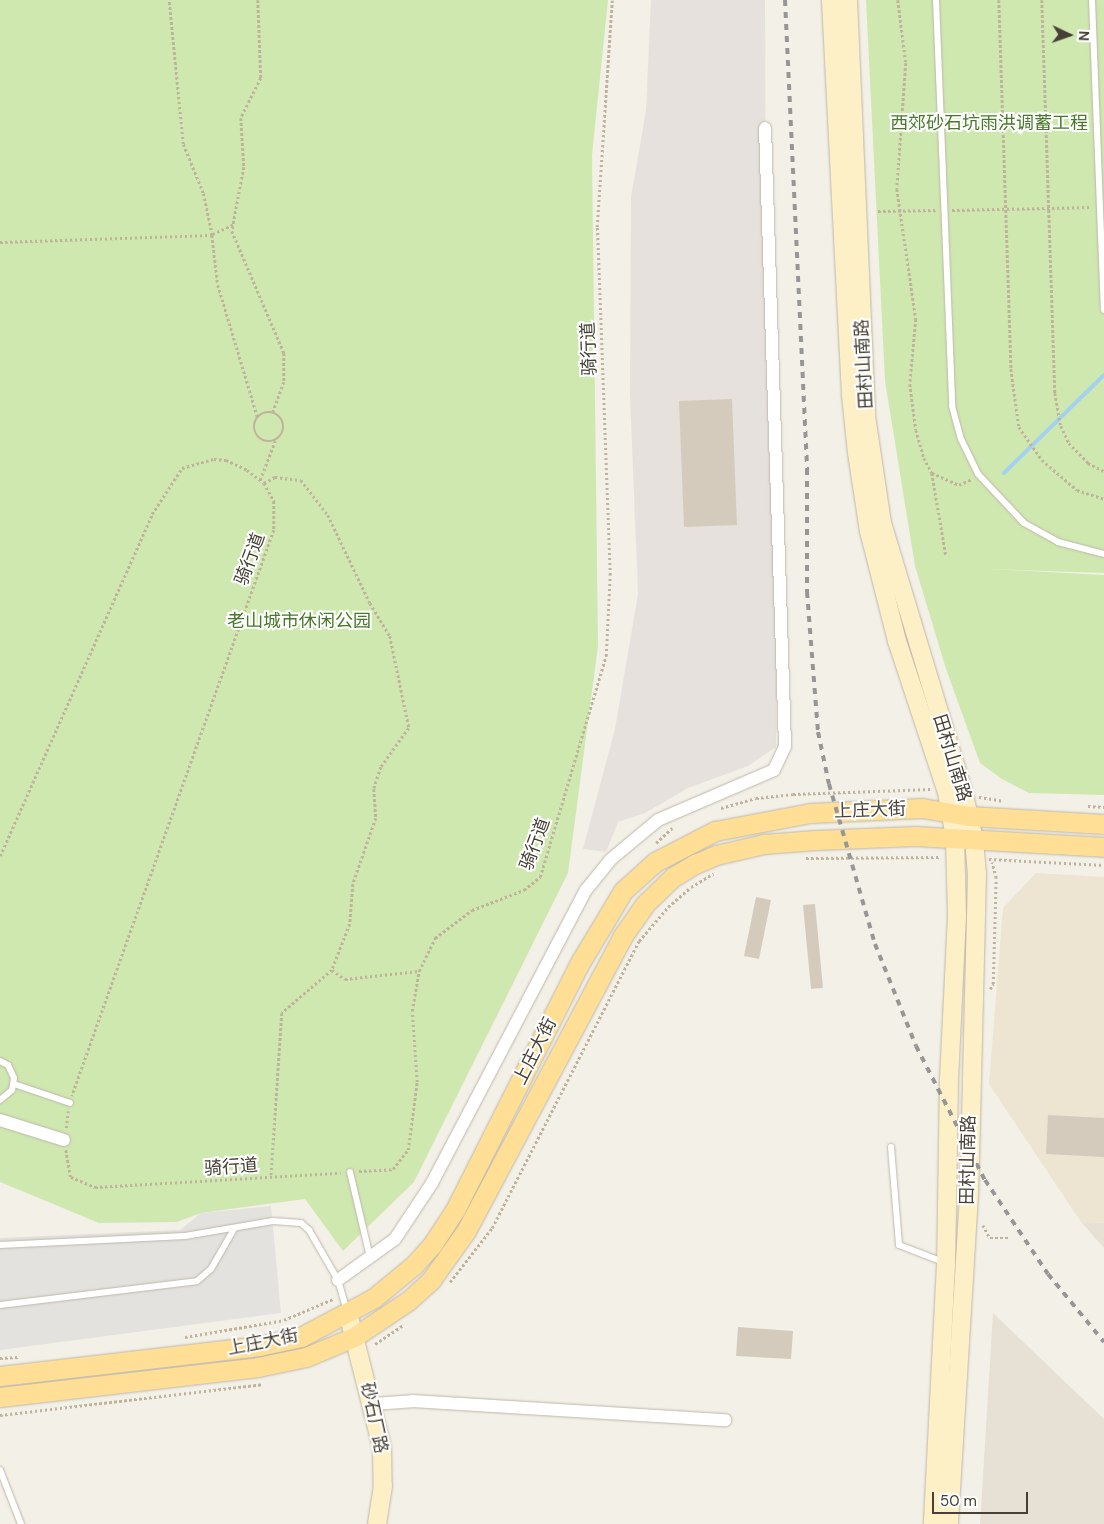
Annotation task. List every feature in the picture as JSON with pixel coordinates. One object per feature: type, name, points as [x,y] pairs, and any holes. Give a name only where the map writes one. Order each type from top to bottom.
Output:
[{"type":"main road","name":"田村山南路","points":[[831,0],[851,395],[857,453],[869,531],[896,641],[947,792],[974,840],[969,1195],[949,1524]]},
{"type":"main road","name":"田村山南路","points":[[848,0],[866,416],[882,523],[960,815],[955,838],[946,1264],[932,1524]]},
{"type":"main road","name":"上庄大街","points":[[0,1376],[259,1346],[301,1337],[348,1314],[374,1298],[432,1245],[455,1210],[596,932],[622,890],[655,862],[715,831],[810,813],[922,808],[960,815],[1104,824]]},
{"type":"main road","name":"上庄大街","points":[[0,1397],[258,1367],[356,1345],[408,1301],[447,1260],[488,1194],[622,937],[644,906],[672,877],[716,855],[764,844],[915,836],[1104,847]]},
{"type":"main road","name":"砂石厂路","points":[[348,1314],[373,1404],[382,1447],[383,1486],[377,1524]]},
{"type":"street","points":[[338,1280],[395,1239],[432,1183],[586,890],[604,868],[658,820],[774,770],[785,746],[765,128]]},
{"type":"street","points":[[0,1120],[64,1140]]},
{"type":"street","points":[[373,1404],[412,1401],[725,1420]]},
{"type":"lane","points":[[936,0],[952,406],[961,439],[978,474],[1024,523],[1058,542],[1104,554]]},
{"type":"lane","points":[[1092,0],[1104,310]]},
{"type":"lane","points":[[0,1061],[12,1071],[14,1084],[8,1095],[0,1100]]},
{"type":"lane","points":[[14,1084],[70,1103]]},
{"type":"lane","points":[[891,1147],[899,1245],[946,1264]]},
{"type":"lane","points":[[350,1172],[370,1257]]},
{"type":"lane","points":[[0,1245],[100,1242],[234,1229],[273,1221],[301,1223],[309,1230],[338,1280],[348,1314]]},
{"type":"lane","points":[[0,1305],[197,1281],[211,1269],[234,1229]]},
{"type":"lane","points":[[0,1470],[21,1524]]},
{"type":"path","points":[[168,0],[183,144],[203,193],[212,235],[218,285],[258,418],[255,426],[258,436],[266,441],[275,441]]},
{"type":"path","points":[[258,0],[261,78],[240,118],[244,167],[233,225],[236,240],[284,353],[284,382],[273,413]]},
{"type":"path","name":"骑行道","points":[[0,856],[152,514],[182,468],[206,461],[226,460],[260,480],[264,483],[274,501],[274,530],[70,1103],[64,1140],[71,1177],[95,1187],[393,1169],[408,1150],[417,1082],[412,1011],[419,971],[435,938],[472,910],[524,890],[540,877],[606,656],[610,575],[597,227],[612,0]]},
{"type":"path","points":[[898,0],[906,64],[899,211],[912,278],[916,318],[910,384],[921,449],[932,473],[946,556]]},
{"type":"path","points":[[999,0],[1011,369],[1019,427],[1036,450],[1076,490],[1104,499]]},
{"type":"path","points":[[1042,0],[1058,409],[1061,426],[1069,443],[1088,463],[1104,471]]},
{"type":"path","points":[[878,212],[1100,207]]},
{"type":"path","points":[[0,242],[212,235],[233,225]]},
{"type":"path","points":[[258,418],[273,413]]},
{"type":"path","points":[[260,480],[275,441],[282,434],[284,426],[280,418],[273,413]]},
{"type":"path","points":[[932,473],[959,485],[978,474]]},
{"type":"path","points":[[264,483],[275,477],[301,480],[328,515],[370,603],[390,636],[406,701],[409,728],[378,774],[374,789],[376,818],[354,884],[350,924],[332,970],[282,1014],[272,1177]]},
{"type":"path","points":[[799,858],[956,857]]},
{"type":"path","points":[[975,858],[1104,865]]},
{"type":"path","points":[[448,1284],[492,1228],[639,941],[668,907],[691,887],[719,871]]},
{"type":"path","points":[[332,970],[345,979],[419,971]]},
{"type":"path","points":[[981,1222],[990,1238],[1010,1238]]},
{"type":"path","points":[[356,1345],[407,1322]]},
{"type":"path","points":[[0,1415],[267,1382]]},
{"type":"shaded area","points":[[651,0],[765,0],[766,356],[777,651],[776,747],[748,766],[688,788],[645,813],[618,822],[606,852],[583,849],[615,729],[638,594],[630,394],[631,197],[646,111]]},
{"type":"shaded area","points":[[1036,873],[1104,877],[1104,1223],[1081,1222],[989,1084],[1003,908]]},
{"type":"shaded area","points":[[271,1206],[281,1313],[0,1350],[0,1238],[180,1230],[201,1213]]},
{"type":"shaded area","points":[[1081,1222],[1104,1223],[1104,1248]]},
{"type":"shaded area","points":[[993,1313],[1104,1419],[1104,1524],[980,1524]]},
{"type":"green space","name":"老山城市休闲公园","points":[[0,0],[608,0],[592,155],[598,646],[568,873],[414,1182],[343,1251],[305,1199],[201,1213],[177,1222],[99,1223],[0,1182]]},
{"type":"green space","name":"西郊砂石坑雨洪调蓄工程","points":[[866,0],[1104,0],[1104,573],[990,569],[1104,575],[1104,795],[1029,793],[1002,779],[980,763],[946,669],[915,566],[885,381]]},
{"type":"building","points":[[732,399],[737,525],[684,527],[679,401]]},
{"type":"building","points":[[756,897],[771,900],[759,959],[744,956]]},
{"type":"building","points":[[815,904],[823,988],[811,989],[803,905]]},
{"type":"building","points":[[1048,1115],[1104,1118],[1104,1157],[1046,1154]]},
{"type":"building","points":[[738,1327],[793,1331],[791,1359],[736,1356]]},
{"type":"waterway","points":[[1004,473],[1104,375]]},
{"type":"railway","points":[[785,0],[807,469],[807,592],[818,732],[829,784],[875,944],[916,1046],[985,1180],[1048,1274],[1104,1342]]}]
